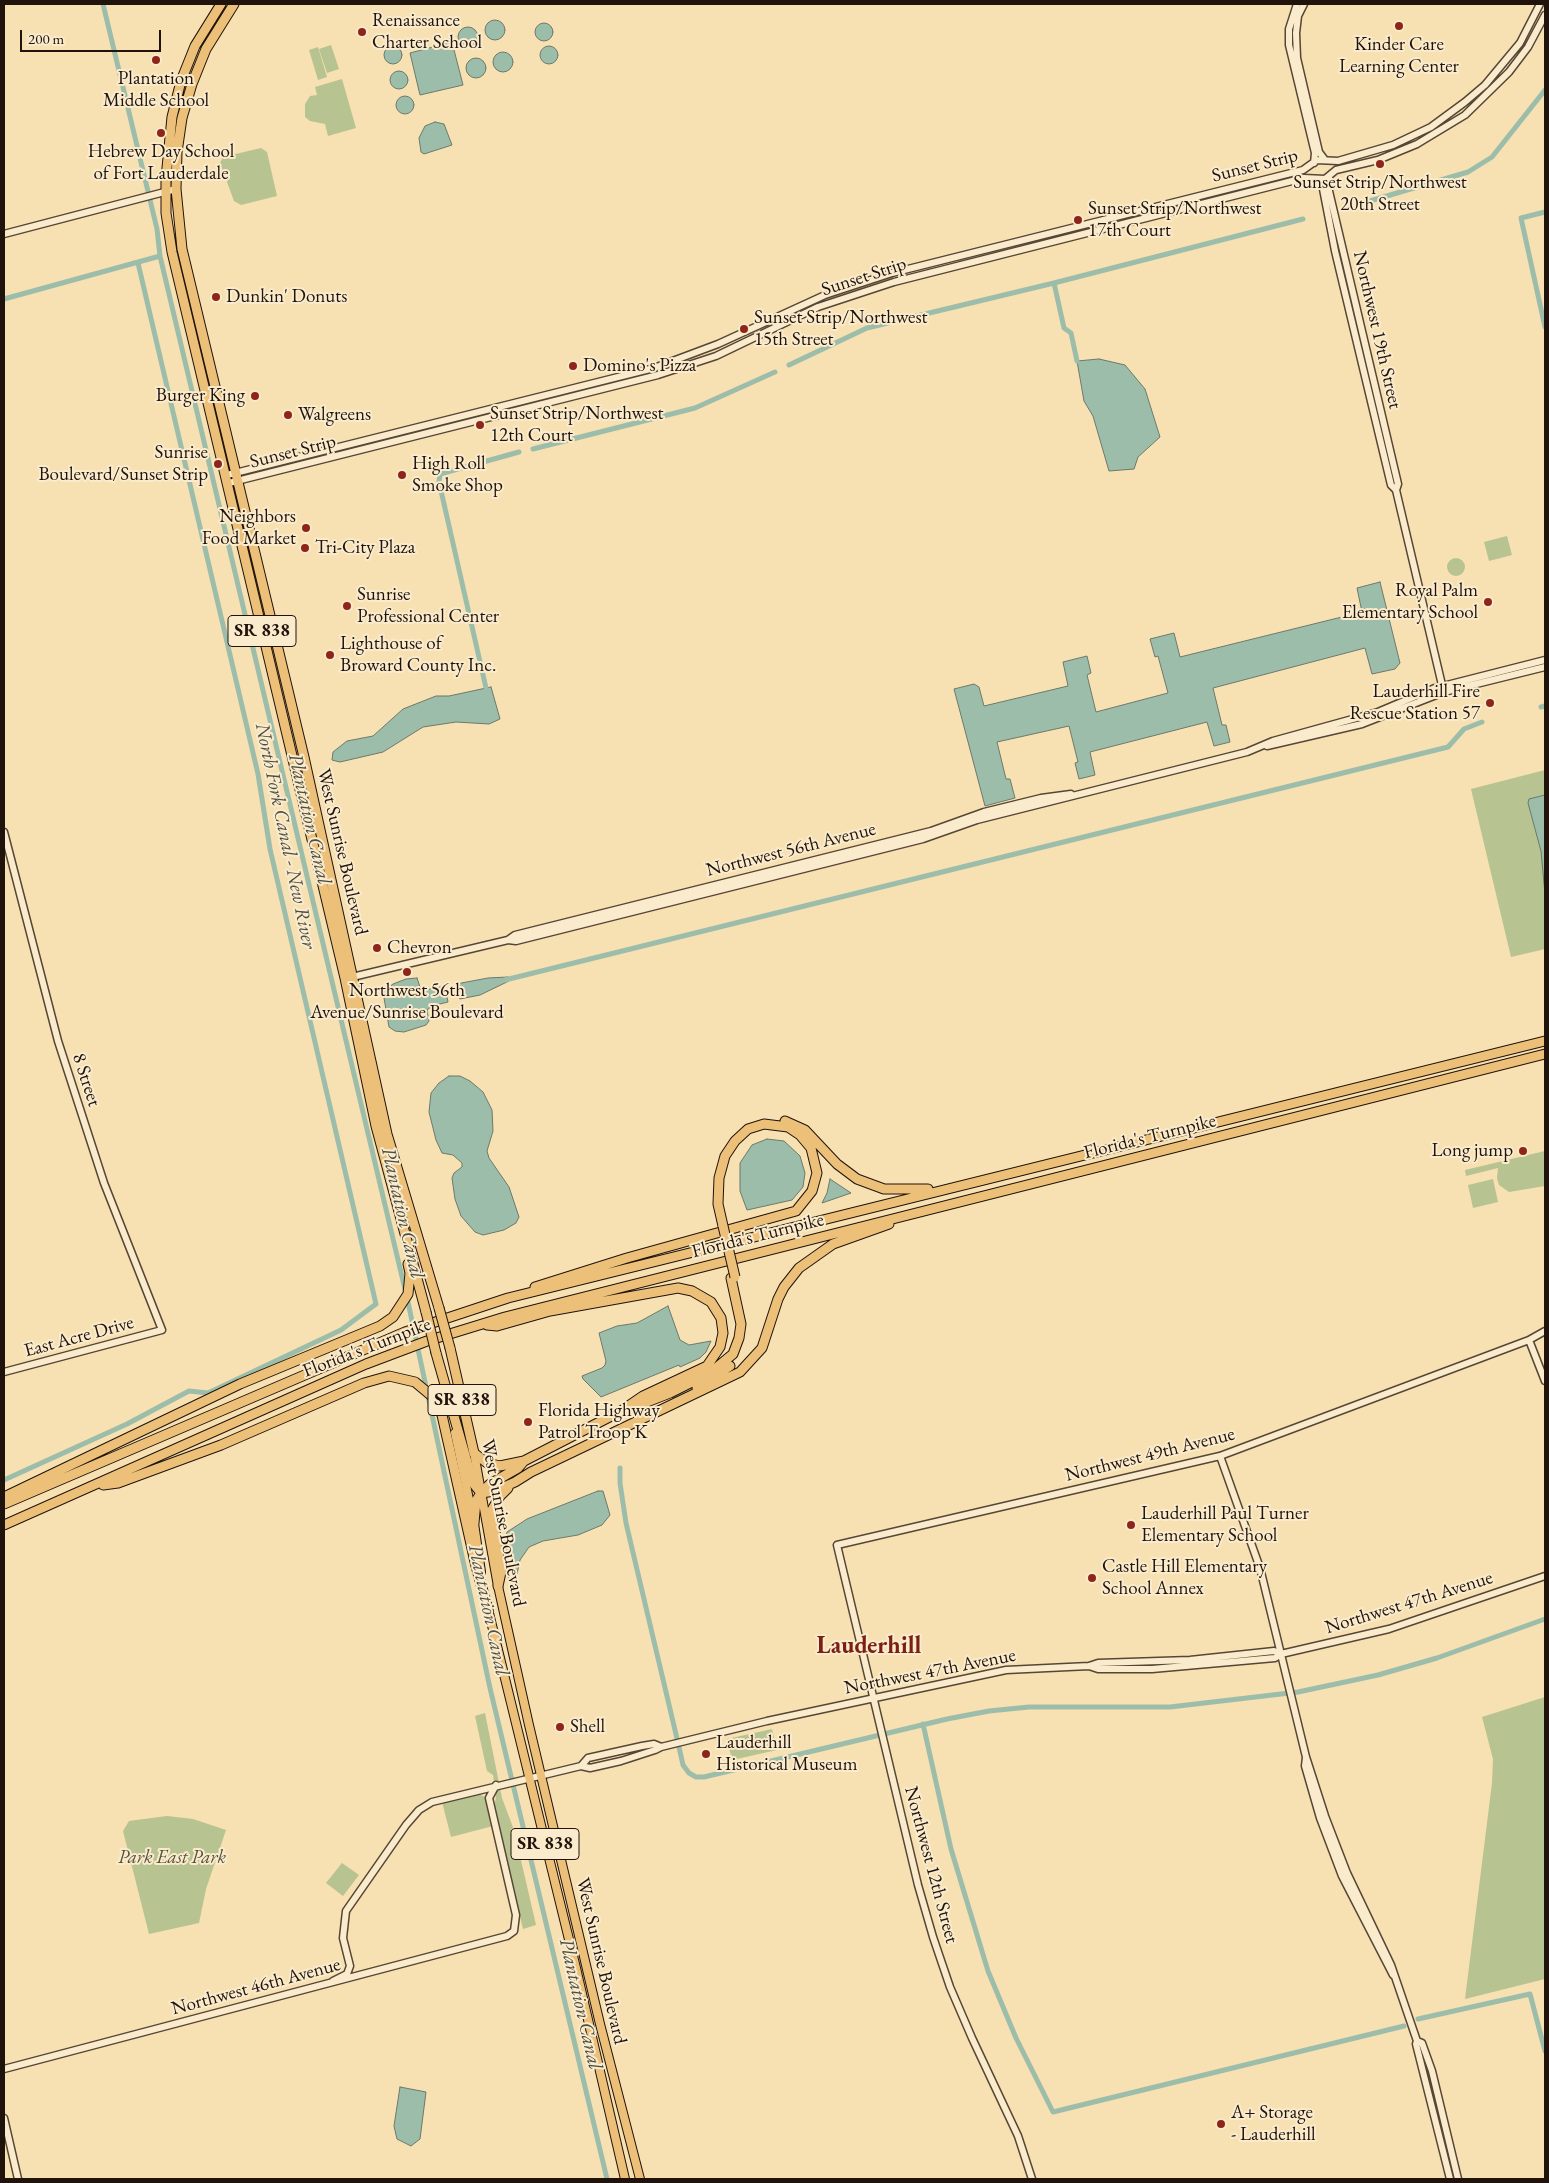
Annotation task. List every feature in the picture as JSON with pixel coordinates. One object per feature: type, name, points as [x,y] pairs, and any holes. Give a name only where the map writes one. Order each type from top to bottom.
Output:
[{"type":"highway","name":"West Sunrise Boulevard","points":[[221,4],[195,46],[178,92],[172,116],[166,191],[166,213],[172,252],[228,479],[304,812],[349,978],[387,1134],[450,1348],[474,1453]]},
{"type":"highway","name":"West Sunrise Boulevard","points":[[234,4],[206,49],[192,84],[180,136],[176,189],[182,249],[238,477],[290,706],[304,757],[349,978],[361,1060],[388,1173],[446,1392]]},
{"type":"highway","points":[[178,92],[183,101],[177,128],[180,136]]},
{"type":"highway","points":[[257,612],[266,624],[284,700],[290,706]]},
{"type":"highway","points":[[280,710],[289,714],[297,749],[304,757]]},
{"type":"highway","points":[[304,812],[315,829],[318,839],[323,844]]},
{"type":"highway","name":"Florida's Turnpike","points":[[4,1504],[405,1332],[508,1298],[1545,1041]]},
{"type":"highway","name":"Florida's Turnpike","points":[[4,1525],[302,1391],[409,1347],[482,1324],[1545,1054]]},
{"type":"highway","points":[[4,1497],[240,1384],[380,1326],[393,1317],[408,1294],[408,1263],[370,1128],[361,1082],[361,1060]]},
{"type":"highway","points":[[669,1405],[720,1374],[736,1358],[746,1335],[746,1321],[733,1278],[712,1190],[721,1154],[731,1137],[740,1129],[764,1120],[789,1122],[805,1130],[851,1176],[866,1183],[894,1190],[948,1188]]},
{"type":"highway","points":[[508,1298],[546,1282],[796,1211],[812,1192],[817,1173],[815,1156],[800,1135],[788,1128],[764,1124],[748,1129],[735,1141],[725,1156],[719,1178],[718,1204],[720,1227]]},
{"type":"highway","points":[[481,1492],[494,1491],[516,1482],[669,1405],[740,1372],[756,1357],[766,1338],[784,1287],[799,1268],[817,1254],[850,1237],[924,1211]]},
{"type":"highway","points":[[621,1411],[645,1404],[710,1373],[732,1354],[739,1338],[741,1324],[733,1278]]},
{"type":"highway","points":[[474,1453],[493,1465],[505,1466],[524,1461],[621,1411],[643,1396],[698,1371],[713,1360],[723,1340],[723,1325],[718,1313],[702,1296],[692,1291],[668,1288],[550,1311],[498,1326],[482,1324]]},
{"type":"highway","points":[[93,1486],[118,1483],[160,1468],[364,1383],[389,1376],[404,1378],[425,1388],[433,1397],[442,1415],[475,1562],[488,1610]]},
{"type":"highway","points":[[446,1392],[473,1483],[481,1492]]},
{"type":"highway","points":[[474,1523],[476,1502],[481,1492],[490,1484],[518,1468],[524,1461]]},
{"type":"highway","points":[[498,1586],[501,1572],[492,1510],[500,1496],[516,1482]]},
{"type":"main road","name":"West Sunrise Boulevard","points":[[446,1392],[474,1523],[488,1610],[573,1954],[625,2179]]},
{"type":"main road","name":"West Sunrise Boulevard","points":[[474,1453],[498,1586],[541,1775],[627,2135],[640,2179]]},
{"type":"main road","points":[[573,1954],[586,1966]]},
{"type":"main road","points":[[576,1968],[582,1969],[588,1975]]},
{"type":"main road","points":[[610,2118],[627,2135]]},
{"type":"street","points":[[1297,4],[1289,29],[1289,45],[1315,153],[1311,171],[1316,178],[1330,175],[1339,169],[1378,160],[1417,144],[1465,115],[1509,72],[1528,47],[1545,15]]},
{"type":"street","points":[[1304,4],[1298,16],[1296,33],[1297,58],[1319,152],[1331,167],[1330,175]]},
{"type":"street","name":"Sunset Strip","points":[[1325,160],[1338,161],[1393,145],[1431,127],[1448,116],[1466,102],[1502,66],[1520,43],[1540,4]]},
{"type":"street","points":[[1312,164],[1325,160]]},
{"type":"street","name":"Sunset Strip","points":[[238,477],[654,368],[718,344],[803,304],[892,272],[1303,170],[1312,164]]},
{"type":"street","name":"Northwest 19th Street","points":[[1330,175],[1328,191],[1398,484],[1396,490],[1442,685]]},
{"type":"street","name":"Sunset Strip","points":[[228,479],[658,375],[716,356],[807,313],[844,298],[894,282],[1304,178],[1316,178]]},
{"type":"street","name":"Northwest 19th Street","points":[[1316,178],[1323,188],[1391,485],[1396,490]]},
{"type":"street","points":[[4,234],[176,189]]},
{"type":"street","points":[[803,304],[807,313]]},
{"type":"street","name":"Northwest 56th Avenue","points":[[1265,746],[1273,741],[1378,712],[1421,692],[1442,685],[1545,660]]},
{"type":"street","name":"Northwest 56th Avenue","points":[[349,978],[508,940],[515,935],[931,830],[994,810],[1041,798],[1083,793],[1265,746],[1274,746],[1362,724],[1444,692],[1545,667]]},
{"type":"street","name":"8 Street","points":[[4,832],[24,917],[59,1046],[104,1183],[162,1330]]},
{"type":"street","name":"East Acre Drive","points":[[4,1372],[162,1330]]},
{"type":"street","name":"Northwest 49th Avenue","points":[[837,1545],[1220,1456],[1529,1340],[1545,1331]]},
{"type":"street","points":[[1529,1340],[1545,1381]]},
{"type":"street","points":[[1220,1456],[1260,1568],[1306,1757],[1344,1865],[1391,1965],[1417,2041],[1416,2044],[1450,2177],[1457,2176],[1432,2071],[1422,2043],[1417,2041]]},
{"type":"street","name":"Northwest 12th Street","points":[[837,1545],[918,1885],[933,1937],[950,1987],[1018,2136],[1032,2179]]},
{"type":"street","name":"Northwest 47th Avenue","points":[[350,1966],[342,1926],[346,1911],[356,1892],[419,1810],[432,1802],[528,1777],[581,1766],[590,1768],[621,1761],[661,1747],[873,1698],[1006,1670],[1089,1666],[1098,1669],[1274,1658],[1281,1654],[1389,1629],[1545,1576]]},
{"type":"street","name":"Northwest 47th Avenue","points":[[581,1766],[588,1758],[596,1756],[654,1744],[661,1747]]},
{"type":"street","points":[[478,1789],[489,1798],[497,1785]]},
{"type":"street","name":"Northwest 46th Avenue","points":[[4,2069],[507,1936],[514,1931],[516,1915],[489,1798]]},
{"type":"street","points":[[333,1982],[347,1974],[350,1966],[357,1972],[367,1972]]},
{"type":"street","points":[[4,2118],[18,2179]]},
{"type":"green space","points":[[331,45],[339,69],[327,73],[319,49]]},
{"type":"green space","points":[[318,47],[327,77],[318,80],[309,50]]},
{"type":"green space","points":[[342,79],[356,128],[328,136],[325,124],[310,121],[305,117],[305,104],[310,96],[317,95],[315,87]]},
{"type":"green space","points":[[261,148],[267,152],[277,196],[241,205],[234,201],[220,163],[223,157]]},
{"type":"green space","points":[[1507,536],[1512,555],[1489,561],[1484,542]]},
{"type":"green space","points":[[1456,558],[1462,561],[1465,567],[1462,573],[1456,576],[1450,573],[1447,567],[1450,561]]},
{"type":"green space","points":[[1545,770],[1545,949],[1511,957],[1471,789]]},
{"type":"green space","points":[[1545,1151],[1545,1186],[1509,1192],[1499,1185],[1497,1178],[1498,1168],[1466,1176],[1465,1170]]},
{"type":"green space","points":[[1493,1179],[1498,1202],[1473,1208],[1468,1185]]},
{"type":"green space","points":[[1545,1697],[1545,1979],[1465,1999],[1492,1783],[1493,1759],[1482,1717]]},
{"type":"green space","points":[[485,1713],[502,1798],[514,1830],[536,1925],[523,1929],[494,1807],[496,1797],[493,1775],[487,1771],[475,1716]]},
{"type":"green space","points":[[772,1729],[777,1750],[732,1760],[727,1739]]},
{"type":"green space","points":[[473,1790],[486,1798],[493,1826],[451,1837],[442,1802]]},
{"type":"green space","name":"Park East Park","points":[[167,1816],[193,1819],[226,1830],[206,1889],[199,1923],[149,1934],[123,1831],[129,1821]]},
{"type":"green space","points":[[342,1863],[359,1875],[343,1896],[326,1883]]},
{"type":"shaded area","points":[[495,20],[502,23],[505,30],[502,37],[495,40],[488,37],[485,30],[488,23]]},
{"type":"shaded area","points":[[544,23],[552,28],[553,32],[548,40],[544,41],[536,36],[535,32],[540,24]]},
{"type":"shaded area","points":[[468,27],[475,30],[478,37],[475,44],[468,47],[461,44],[458,37],[461,30]]},
{"type":"shaded area","points":[[452,42],[463,85],[420,95],[410,53]]},
{"type":"shaded area","points":[[393,46],[399,49],[402,55],[399,61],[393,64],[387,61],[384,55],[387,49]]},
{"type":"shaded area","points":[[549,46],[557,51],[558,55],[553,63],[549,64],[541,59],[540,55],[545,47]]},
{"type":"shaded area","points":[[503,52],[510,55],[513,62],[510,69],[503,72],[496,69],[493,62],[496,55]]},
{"type":"shaded area","points":[[476,58],[483,61],[486,68],[483,75],[476,78],[469,75],[466,68],[469,61]]},
{"type":"shaded area","points":[[399,71],[405,74],[408,80],[405,86],[399,89],[393,86],[390,80],[393,74]]},
{"type":"shaded area","points":[[405,96],[411,99],[414,105],[411,111],[405,114],[399,111],[396,105],[399,99]]},
{"type":"shaded area","points":[[435,122],[444,124],[452,145],[424,154],[421,152],[419,138],[425,126]]},
{"type":"shaded area","points":[[1099,359],[1125,365],[1145,389],[1160,437],[1138,457],[1134,469],[1109,471],[1093,416],[1084,401],[1077,361]]},
{"type":"shaded area","points":[[1380,582],[1400,663],[1395,669],[1372,674],[1365,648],[1213,688],[1222,725],[1226,725],[1230,742],[1214,746],[1207,722],[1090,752],[1095,775],[1079,779],[1075,763],[1078,762],[1069,726],[997,742],[1006,779],[1010,779],[1015,798],[985,806],[954,689],[974,684],[979,687],[984,706],[1068,686],[1063,662],[1087,656],[1091,673],[1087,675],[1096,712],[1168,693],[1158,656],[1155,657],[1150,639],[1174,633],[1180,657],[1362,612],[1357,588]]},
{"type":"shaded area","points":[[491,687],[500,719],[489,724],[456,722],[423,727],[383,752],[340,762],[332,760],[333,752],[347,741],[373,736],[403,709],[436,696],[449,696]]},
{"type":"shaded area","points":[[1545,795],[1545,894],[1541,851],[1528,803],[1529,799]]},
{"type":"shaded area","points":[[508,977],[509,981],[480,995],[460,999],[457,995],[456,984],[488,978]]},
{"type":"shaded area","points":[[417,978],[420,987],[425,990],[445,986],[448,1002],[432,1006],[427,1010],[429,1021],[426,1025],[404,1032],[395,1031],[389,1027],[383,992],[393,984],[406,979]]},
{"type":"shaded area","points":[[449,1076],[460,1076],[470,1081],[483,1092],[492,1110],[493,1131],[487,1151],[489,1158],[509,1187],[519,1217],[516,1223],[504,1230],[483,1235],[475,1232],[461,1216],[455,1199],[452,1178],[454,1173],[462,1167],[462,1163],[453,1155],[442,1153],[436,1140],[429,1112],[431,1093],[439,1083]]},
{"type":"shaded area","points":[[767,1139],[784,1141],[800,1156],[805,1173],[803,1187],[792,1200],[747,1210],[740,1191],[740,1163],[752,1145]]},
{"type":"shaded area","points":[[830,1179],[851,1193],[822,1203],[827,1193]]},
{"type":"shaded area","points":[[668,1306],[680,1340],[689,1345],[711,1341],[706,1352],[700,1358],[680,1367],[679,1365],[601,1397],[582,1376],[605,1365],[606,1361],[599,1333],[617,1326],[637,1323]]},
{"type":"shaded area","points":[[598,1491],[603,1491],[610,1515],[602,1525],[578,1535],[543,1541],[529,1547],[520,1560],[517,1574],[509,1581],[503,1548],[507,1532],[527,1519]]},
{"type":"shaded area","points":[[400,2087],[426,2092],[420,2139],[411,2146],[397,2139],[394,2126]]},
{"type":"waterway","name":"Plantation Canal","points":[[103,4],[157,229],[160,256],[408,1302],[490,1688],[607,2179]]},
{"type":"waterway","points":[[1370,201],[1468,172],[1492,157],[1545,90]]},
{"type":"waterway","points":[[1545,212],[1521,218],[1545,327]]},
{"type":"waterway","points":[[789,365],[867,328],[1054,283],[1303,219]]},
{"type":"waterway","points":[[4,299],[160,256]]},
{"type":"waterway","name":"North Fork Canal - New River","points":[[4,1480],[127,1424],[189,1391],[208,1393],[341,1330],[376,1304],[270,849],[258,774],[138,263]]},
{"type":"waterway","points":[[1054,283],[1064,328],[1071,333],[1077,361]]},
{"type":"waterway","points":[[533,449],[695,408],[775,372]]},
{"type":"waterway","points":[[486,688],[439,482],[440,474],[519,452]]},
{"type":"waterway","points":[[1541,707],[1545,706]]},
{"type":"waterway","points":[[505,980],[1448,747],[1464,729],[1482,722]]},
{"type":"waterway","points":[[620,1468],[620,1483],[626,1523],[683,1765],[689,1773],[696,1777],[704,1777],[947,1719],[989,1711],[1029,1707],[1170,1707],[1298,1692],[1378,1675],[1437,1658],[1545,1619]]},
{"type":"waterway","points":[[923,1724],[951,1849],[988,1971],[1016,2038],[1053,2112],[1404,2026]]},
{"type":"waterway","points":[[1418,2019],[1530,1994],[1545,2051]]},
{"type":"place","name":"Kinder Care Learning Center","points":[[1399,26]]},
{"type":"place","name":"Renaissance Charter School","points":[[362,32]]},
{"type":"place","name":"Plantation Middle School","points":[[156,60]]},
{"type":"place","name":"Hebrew Day School of Fort Lauderdale","points":[[161,133]]},
{"type":"place","name":"Sunset Strip/Northwest 20th Street","points":[[1380,164]]},
{"type":"place","name":"Sunset Strip/Northwest 17th Court","points":[[1078,220]]},
{"type":"place","name":"Dunkin' Donuts","points":[[216,297]]},
{"type":"place","name":"Sunset Strip/Northwest 15th Street","points":[[744,329]]},
{"type":"place","name":"Domino's Pizza","points":[[573,366]]},
{"type":"place","name":"Burger King","points":[[255,396]]},
{"type":"place","name":"Walgreens","points":[[288,415]]},
{"type":"place","name":"Sunset Strip/Northwest 12th Court","points":[[480,425]]},
{"type":"place","name":"Sunrise Boulevard/Sunset Strip","points":[[218,464]]},
{"type":"place","name":"High Roll Smoke Shop","points":[[402,475]]},
{"type":"place","name":"Neighbors Food Market","points":[[306,528]]},
{"type":"place","name":"Tri-City Plaza","points":[[305,548]]},
{"type":"place","name":"Royal Palm Elementary School","points":[[1488,602]]},
{"type":"place","name":"Sunrise Professional Center","points":[[347,606]]},
{"type":"place","name":"Lighthouse of Broward County Inc.","points":[[330,655]]},
{"type":"place","name":"Lauderhill Fire Rescue Station 57","points":[[1490,703]]},
{"type":"place","name":"Chevron","points":[[377,948]]},
{"type":"place","name":"Northwest 56th Avenue/Sunrise Boulevard","points":[[407,972]]},
{"type":"place","name":"Long jump","points":[[1523,1151]]},
{"type":"place","name":"Florida Highway Patrol Troop K","points":[[528,1422]]},
{"type":"place","name":"Lauderhill Paul Turner Elementary School","points":[[1131,1525]]},
{"type":"place","name":"Castle Hill Elementary School Annex","points":[[1092,1578]]},
{"type":"place","name":"Shell","points":[[560,1727]]},
{"type":"place","name":"Lauderhill Historical Museum","points":[[706,1754]]},
{"type":"place","name":"A+ Storage - Lauderhill","points":[[1221,2124]]},
{"type":"district","name":"Lauderhill","points":[[869,1646]]}]
